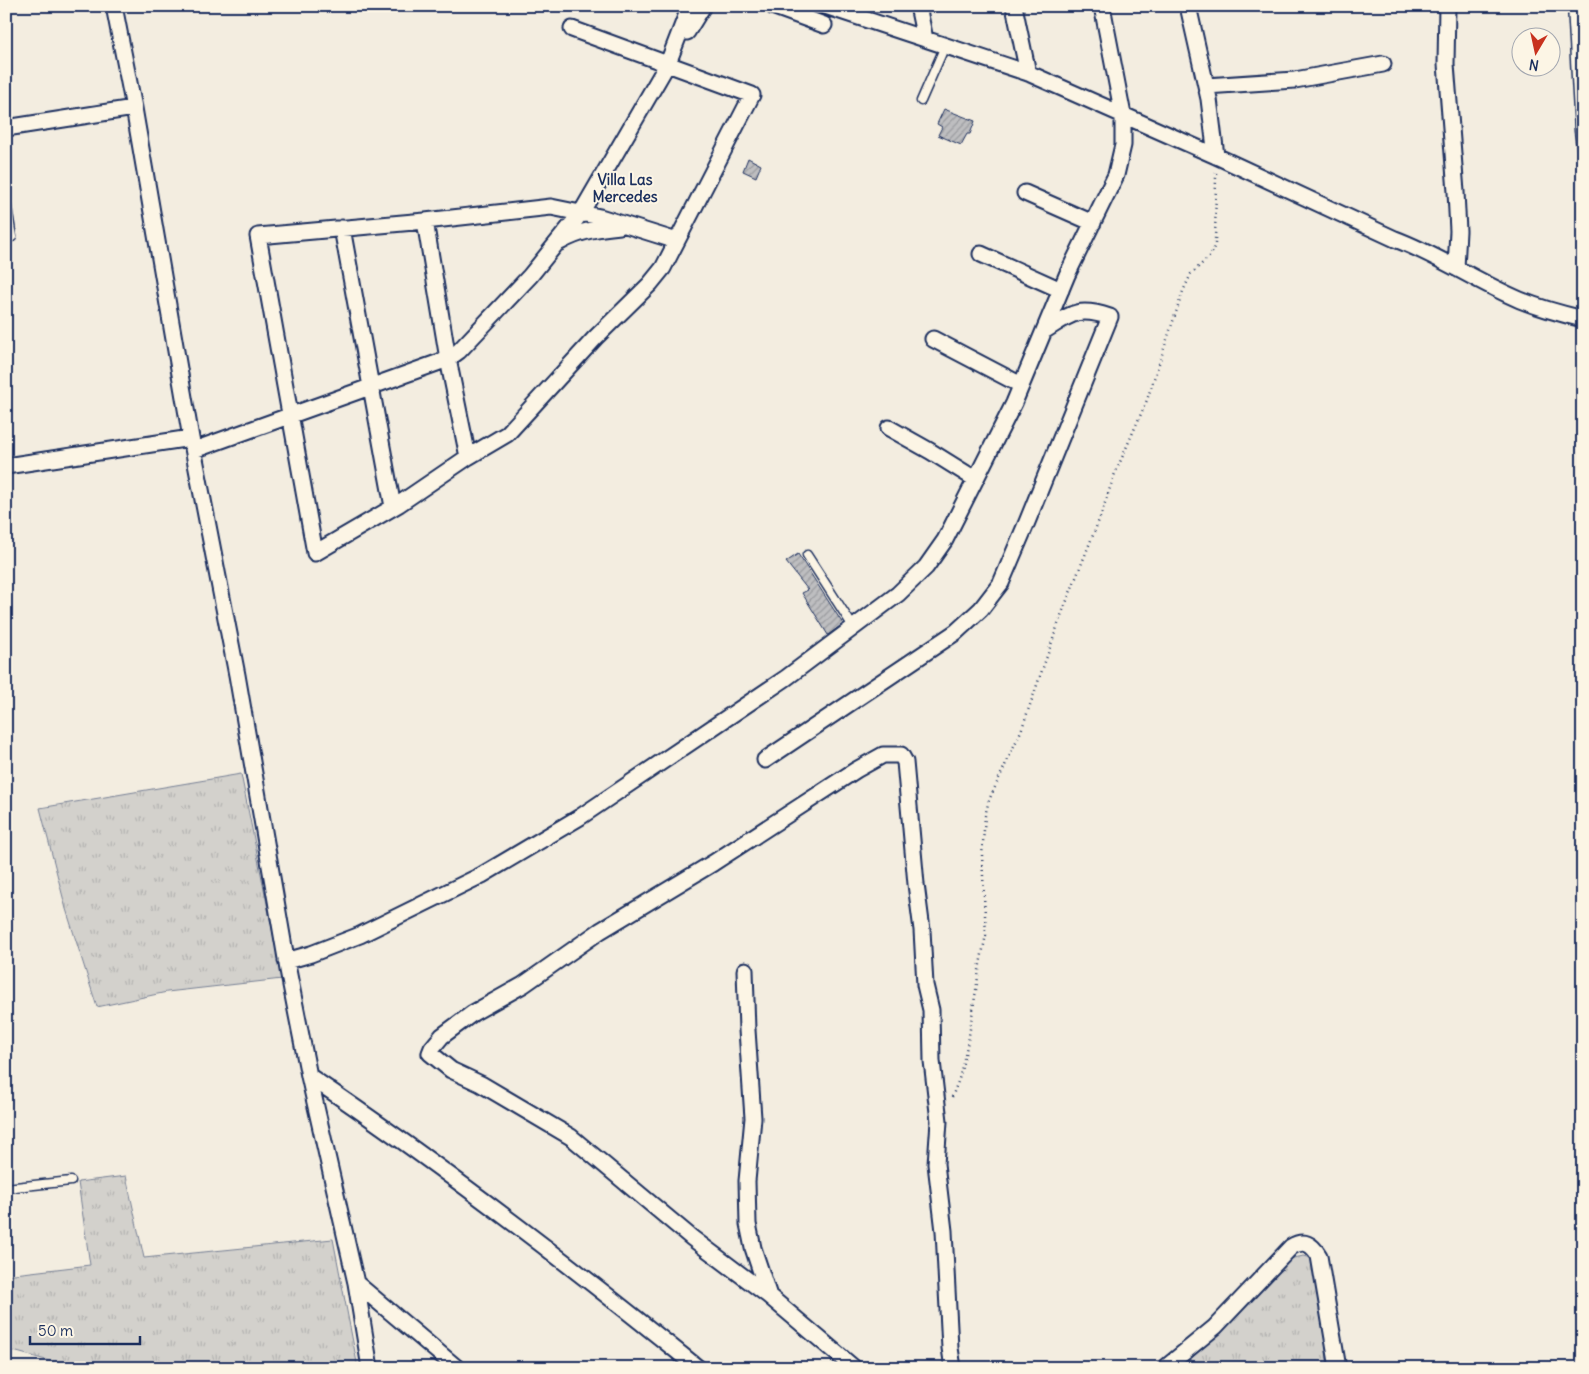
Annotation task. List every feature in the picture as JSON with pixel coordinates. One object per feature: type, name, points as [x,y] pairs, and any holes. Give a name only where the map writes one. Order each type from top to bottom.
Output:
[{"type":"street","points":[[114,6],[238,684],[286,962],[309,1076],[356,1283],[370,1368]]},
{"type":"street","points":[[668,63],[690,6]]},
{"type":"street","points":[[6,466],[193,444],[290,416],[448,359],[460,351],[530,276],[582,213],[668,63],[704,6]]},
{"type":"street","points":[[772,6],[824,25]]},
{"type":"street","points":[[825,6],[1028,73],[1216,156],[1395,239],[1422,249],[1519,300],[1583,319]]},
{"type":"street","points":[[918,6],[925,39]]},
{"type":"street","points":[[1014,6],[1028,73]]},
{"type":"street","points":[[286,962],[360,935],[482,875],[580,817],[763,694],[898,594],[926,567],[945,540],[1021,385],[1060,290],[1116,175],[1123,145],[1123,114],[1102,6]]},
{"type":"street","points":[[1447,6],[1446,64],[1458,231],[1456,268]]},
{"type":"street","points":[[1194,7],[1216,156]]},
{"type":"street","points":[[572,29],[752,95],[677,241],[663,268],[650,284],[595,338],[507,434],[468,457],[393,507],[314,553],[258,236],[425,221],[551,207],[628,225],[677,241]]},
{"type":"street","points":[[1206,86],[1294,80],[1383,64]]},
{"type":"street","points":[[6,128],[134,108]]},
{"type":"street","points":[[1025,193],[1093,223]]},
{"type":"street","points":[[425,221],[448,359],[468,457]]},
{"type":"street","points":[[557,244],[574,234],[597,228],[628,225]]},
{"type":"street","points":[[342,228],[393,507]]},
{"type":"street","points":[[981,254],[1060,290]]},
{"type":"street","points":[[765,760],[956,632],[981,609],[1001,583],[1110,317],[1096,312],[1078,312],[1067,316],[1044,331]]},
{"type":"street","points":[[933,339],[1021,385]]},
{"type":"street","points":[[889,428],[975,479]]},
{"type":"street","points":[[854,1368],[769,1296],[692,1238],[571,1137],[481,1084],[451,1070],[430,1053],[442,1036],[473,1014],[522,985],[600,931],[712,863],[856,770],[883,755],[902,755],[905,762],[922,930],[925,985],[931,1010],[932,1061],[940,1120],[936,1164],[945,1240],[950,1348],[953,1368]]},
{"type":"street","points":[[745,970],[753,1118],[747,1181],[747,1207],[750,1235],[769,1296]]},
{"type":"street","points":[[309,1076],[492,1206],[695,1367]]},
{"type":"street","points":[[1165,1368],[1215,1327],[1291,1246],[1298,1242],[1309,1244],[1319,1256],[1338,1368]]},
{"type":"street","points":[[356,1283],[457,1368]]},
{"type":"lane","points":[[1572,6],[1583,162]]},
{"type":"lane","points":[[921,101],[945,46]]},
{"type":"lane","points":[[6,201],[12,236]]},
{"type":"lane","points":[[807,555],[854,628]]},
{"type":"lane","points":[[6,1188],[71,1181]]},
{"type":"path","points":[[951,1099],[959,1079],[974,1014],[980,964],[986,935],[982,856],[986,816],[990,800],[1021,730],[1114,476],[1147,400],[1183,292],[1191,274],[1210,256],[1215,245],[1216,156]]},
{"type":"green space","points":[[241,774],[282,979],[167,992],[97,1007],[66,909],[40,808]]},
{"type":"green space","points":[[126,1176],[144,1258],[333,1239],[358,1368],[75,1368],[6,1349],[6,1275],[90,1265],[78,1182]]},
{"type":"green space","points":[[1304,1256],[1312,1258],[1318,1279],[1328,1368],[1180,1368],[1280,1268],[1293,1258]]},
{"type":"building","points":[[944,109],[975,121],[970,134],[967,134],[961,145],[938,135],[942,127],[937,124]]},
{"type":"building","points":[[748,158],[761,165],[756,177],[743,171]]},
{"type":"building","points":[[798,554],[843,624],[828,635],[802,593],[808,590],[786,562]]},
{"type":"district","name":"Villa Las Mercedes","points":[[625,188]]}]
